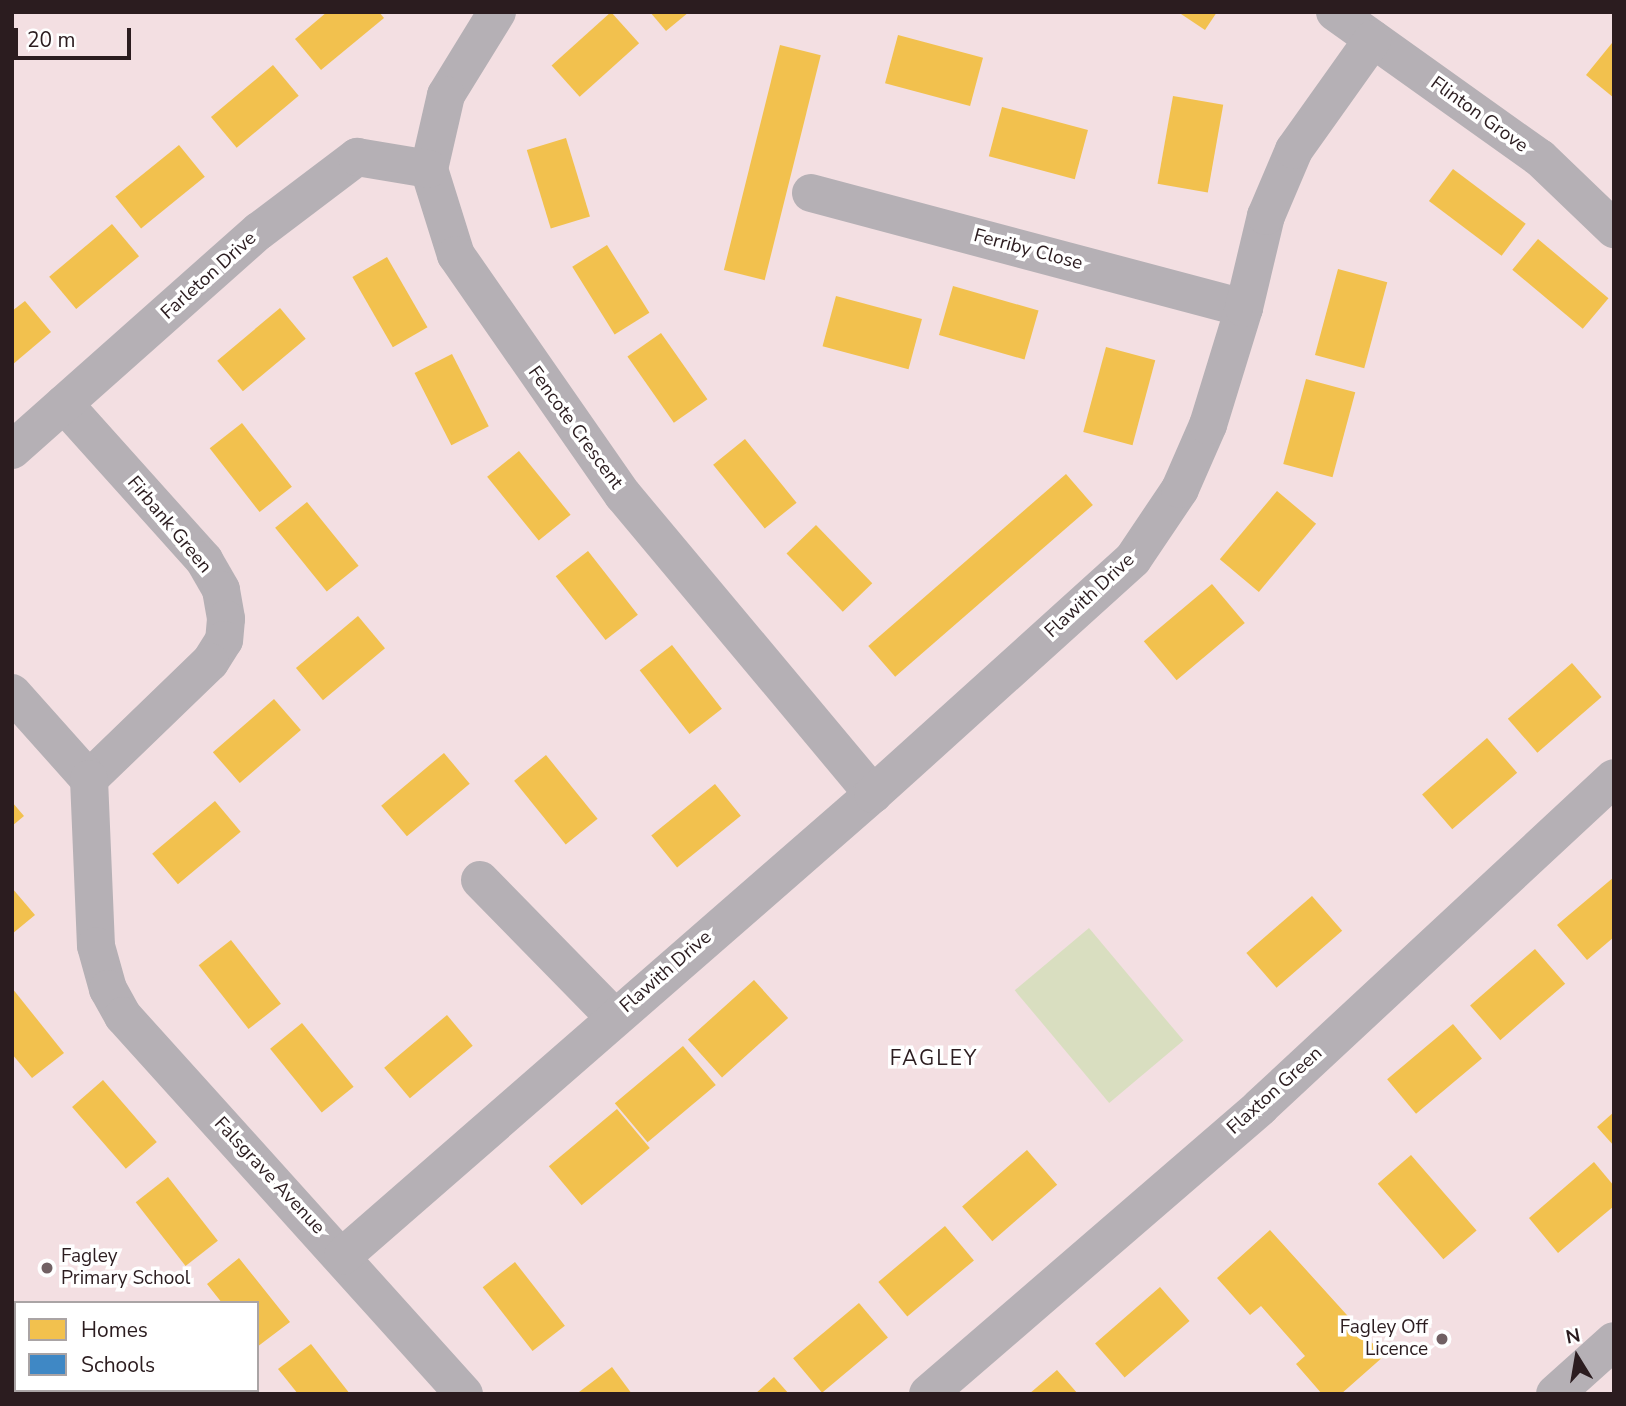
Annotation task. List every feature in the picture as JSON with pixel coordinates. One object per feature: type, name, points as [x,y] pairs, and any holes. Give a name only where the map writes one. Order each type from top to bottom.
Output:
[{"type":"street","points":[[429,169],[446,95],[496,12]]},
{"type":"street","name":"Flinton Grove","points":[[1335,12],[1540,158],[1614,229]]},
{"type":"street","name":"Flawith Drive","points":[[343,1256],[873,794],[1133,559],[1180,489],[1208,425],[1244,308],[1266,216],[1294,150],[1373,39]]},
{"type":"street","name":"Farleton Drive","points":[[12,450],[259,231],[357,157],[429,169]]},
{"type":"street","name":"Fencote Crescent","points":[[429,169],[456,255],[520,351],[623,495],[873,794]]},
{"type":"street","name":"Ferriby Close","points":[[811,193],[1244,308]]},
{"type":"street","name":"Firbank Green","points":[[64,404],[204,560],[221,590],[226,619],[224,640],[210,663],[89,779]]},
{"type":"street","points":[[12,693],[89,779]]},
{"type":"street","name":"Flaxton Green","points":[[928,1394],[1259,1107],[1614,778]]},
{"type":"street","name":"Falsgrave Avenue","points":[[89,779],[96,946],[108,989],[123,1016],[343,1256],[464,1394]]},
{"type":"street","name":"Flawith Drive","points":[[480,880],[614,1017]]},
{"type":"street","points":[[1555,1394],[1614,1341]]},
{"type":"green space","points":[[1089,928],[1183,1041],[1109,1103],[1015,990]]},
{"type":"building: Homes","points":[[327,12],[379,12],[384,18],[321,70],[295,39]]},
{"type":"building: Homes","points":[[611,12],[639,43],[580,97],[552,66]]},
{"type":"building: Homes","points":[[650,12],[689,12],[666,31]]},
{"type":"building: Homes","points":[[1178,12],[1217,12],[1205,30]]},
{"type":"building: Homes","points":[[898,35],[983,58],[970,106],[885,83]]},
{"type":"building: Homes","points":[[1612,43],[1614,45],[1614,98],[1586,75]]},
{"type":"building: Homes","points":[[780,45],[821,55],[765,280],[724,270]]},
{"type":"building: Homes","points":[[273,65],[299,96],[237,148],[211,117]]},
{"type":"building: Homes","points":[[1173,96],[1223,105],[1208,193],[1158,184]]},
{"type":"building: Homes","points":[[1002,107],[1088,130],[1075,179],[989,156]]},
{"type":"building: Homes","points":[[566,138],[590,216],[551,228],[527,150]]},
{"type":"building: Homes","points":[[179,145],[205,177],[141,228],[115,197]]},
{"type":"building: Homes","points":[[1453,169],[1526,224],[1502,256],[1429,201]]},
{"type":"building: Homes","points":[[112,224],[139,256],[76,309],[49,277]]},
{"type":"building: Homes","points":[[1538,239],[1608,298],[1583,329],[1512,270]]},
{"type":"building: Homes","points":[[607,245],[649,313],[615,335],[572,267]]},
{"type":"building: Homes","points":[[387,257],[428,327],[393,347],[352,277]]},
{"type":"building: Homes","points":[[1338,269],[1387,282],[1364,368],[1315,355]]},
{"type":"building: Homes","points":[[953,286],[1039,311],[1024,360],[939,335]]},
{"type":"building: Homes","points":[[836,296],[922,319],[909,369],[823,346]]},
{"type":"building: Homes","points":[[25,301],[51,332],[12,365],[12,311]]},
{"type":"building: Homes","points":[[280,308],[306,339],[243,391],[217,361]]},
{"type":"building: Homes","points":[[661,333],[707,399],[674,423],[627,357]]},
{"type":"building: Homes","points":[[1106,347],[1155,360],[1132,445],[1083,432]]},
{"type":"building: Homes","points":[[452,354],[489,426],[451,445],[415,373]]},
{"type":"building: Homes","points":[[1306,379],[1355,392],[1332,477],[1283,464]]},
{"type":"building: Homes","points":[[242,423],[292,487],[260,512],[210,448]]},
{"type":"building: Homes","points":[[745,439],[797,503],[765,529],[713,465]]},
{"type":"building: Homes","points":[[519,451],[571,515],[539,541],[487,477]]},
{"type":"building: Homes","points":[[1066,474],[1093,505],[895,677],[868,646]]},
{"type":"building: Homes","points":[[1277,491],[1316,524],[1259,592],[1220,559]]},
{"type":"building: Homes","points":[[307,502],[359,566],[327,592],[275,528]]},
{"type":"building: Homes","points":[[816,525],[872,583],[843,612],[787,553]]},
{"type":"building: Homes","points":[[588,551],[638,615],[606,640],[556,576]]},
{"type":"building: Homes","points":[[1212,584],[1245,623],[1177,680],[1144,641]]},
{"type":"building: Homes","points":[[358,616],[385,648],[323,700],[296,668]]},
{"type":"building: Homes","points":[[672,645],[722,709],[690,734],[640,670]]},
{"type":"building: Homes","points":[[1572,663],[1602,697],[1537,753],[1508,719]]},
{"type":"building: Homes","points":[[274,699],[301,730],[240,783],[213,752]]},
{"type":"building: Homes","points":[[1487,738],[1517,773],[1452,829],[1422,794]]},
{"type":"building: Homes","points":[[444,753],[470,784],[407,836],[381,806]]},
{"type":"building: Homes","points":[[546,755],[598,819],[566,845],[514,781]]},
{"type":"building: Homes","points":[[715,784],[741,816],[677,867],[651,836]]},
{"type":"building: Homes","points":[[215,801],[241,832],[178,884],[152,854]]},
{"type":"building: Homes","points":[[12,802],[24,816],[12,826]]},
{"type":"building: Homes","points":[[1614,877],[1614,937],[1587,960],[1557,925]]},
{"type":"building: Homes","points":[[12,888],[35,915],[12,934]]},
{"type":"building: Homes","points":[[1312,896],[1342,931],[1277,988],[1246,953]]},
{"type":"building: Homes","points":[[231,940],[281,1004],[249,1029],[199,965]]},
{"type":"building: Homes","points":[[1535,949],[1565,984],[1500,1040],[1470,1005]]},
{"type":"building: Homes","points":[[754,980],[788,1018],[722,1077],[688,1040]]},
{"type":"building: Homes","points":[[12,988],[64,1053],[32,1078],[12,1054]]},
{"type":"building: Homes","points":[[447,1015],[473,1046],[410,1098],[384,1068]]},
{"type":"building: Homes","points":[[302,1023],[354,1087],[322,1113],[270,1049]]},
{"type":"building: Homes","points":[[1453,1024],[1482,1058],[1416,1114],[1387,1079]]},
{"type":"building: Homes","points":[[683,1046],[716,1085],[648,1142],[615,1103]]},
{"type":"building: Homes","points":[[103,1080],[157,1142],[126,1169],[72,1107]]},
{"type":"building: Homes","points":[[617,1109],[650,1148],[582,1205],[549,1166]]},
{"type":"building: Homes","points":[[1614,1112],[1614,1146],[1597,1127]]},
{"type":"building: Homes","points":[[1027,1150],[1057,1185],[992,1241],[962,1206]]},
{"type":"building: Homes","points":[[1411,1155],[1477,1230],[1443,1259],[1378,1184]]},
{"type":"building: Homes","points":[[1594,1162],[1614,1186],[1614,1206],[1558,1253],[1529,1218]]},
{"type":"building: Homes","points":[[168,1177],[218,1241],[186,1266],[136,1202]]},
{"type":"building: Homes","points":[[945,1226],[974,1260],[907,1316],[878,1282]]},
{"type":"building: Homes","points":[[1270,1230],[1384,1356],[1341,1394],[1322,1394],[1296,1364],[1305,1356],[1261,1306],[1250,1315],[1217,1278]]},
{"type":"building: Homes","points":[[239,1258],[290,1322],[259,1345],[259,1301],[220,1301],[207,1284]]},
{"type":"building: Homes","points":[[515,1262],[565,1326],[533,1351],[483,1287]]},
{"type":"building: Homes","points":[[1160,1287],[1190,1321],[1125,1377],[1095,1343]]},
{"type":"building: Homes","points":[[859,1303],[888,1337],[822,1393],[793,1358]]},
{"type":"building: Homes","points":[[311,1344],[350,1394],[298,1394],[278,1369]]},
{"type":"building: Homes","points":[[612,1367],[632,1394],[579,1392]]},
{"type":"building: Homes","points":[[1057,1370],[1078,1394],[1029,1394]]},
{"type":"building: Homes","points":[[774,1377],[789,1394],[755,1394]]},
{"type":"building: Schools","points":[[12,1314],[14,1392],[93,1394],[12,1394]]},
{"type":"place","name":"Fagley Primary School","points":[[47,1268]]},
{"type":"place","name":"Fagley Off Licence","points":[[1442,1339]]},
{"type":"district","name":"FAGLEY","points":[[934,1058]]}]
